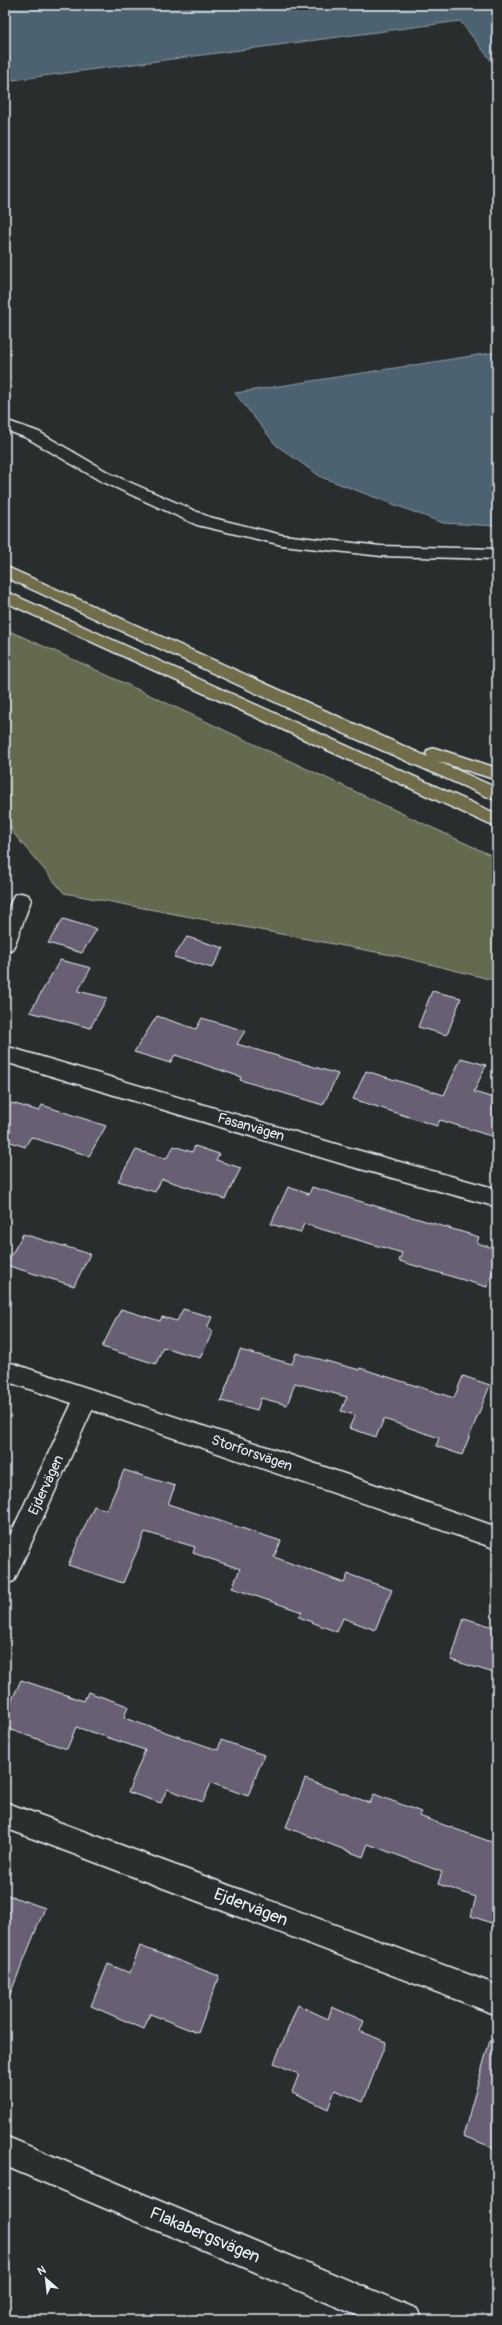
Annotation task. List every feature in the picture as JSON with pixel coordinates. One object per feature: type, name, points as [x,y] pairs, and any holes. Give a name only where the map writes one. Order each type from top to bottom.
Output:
[{"type":"highway","points":[[5,571],[332,722],[497,795]]},
{"type":"highway","points":[[5,596],[497,822]]},
{"type":"highway","points":[[332,722],[497,774]]},
{"type":"highway","points":[[314,738],[497,836]]},
{"type":"street","points":[[5,425],[33,435],[106,477],[203,521],[290,541],[381,551],[497,554]]},
{"type":"street","points":[[5,944],[21,900]]},
{"type":"street","name":"Fasanvägen","points":[[5,1054],[346,1156],[497,1198]]},
{"type":"street","name":"Storforsvägen","points":[[5,1371],[270,1459],[497,1538]]},
{"type":"street","name":"Ejdervägen","points":[[5,1573],[86,1398]]},
{"type":"street","name":"Ejdervägen","points":[[5,1815],[497,2000]]},
{"type":"street","name":"Flakabergsvägen","points":[[5,2151],[406,2320]]},
{"type":"green space","points":[[5,629],[79,662],[497,858],[497,981],[402,957],[64,893],[14,834],[5,818]]},
{"type":"water","points":[[5,5],[497,5],[497,68],[460,21],[5,81]]},
{"type":"water","points":[[497,352],[497,526],[443,523],[321,477],[276,445],[235,393]]},
{"type":"building","points":[[63,919],[97,929],[82,953],[48,943]]},
{"type":"building","points":[[187,937],[224,948],[212,968],[174,957]]},
{"type":"building","points":[[60,960],[91,968],[78,991],[107,998],[90,1028],[30,1012]]},
{"type":"building","points":[[432,991],[461,998],[447,1035],[418,1027]]},
{"type":"building","points":[[157,1016],[196,1029],[202,1018],[245,1031],[237,1044],[338,1074],[323,1105],[240,1080],[241,1077],[175,1055],[170,1063],[134,1052]]},
{"type":"building","points":[[461,1058],[486,1065],[474,1092],[497,1099],[497,1138],[440,1120],[437,1126],[353,1099],[366,1071],[444,1095]]},
{"type":"building","points":[[12,1103],[39,1111],[42,1105],[106,1126],[89,1156],[31,1137],[25,1147],[5,1140],[5,1113]]},
{"type":"building","points":[[174,1146],[192,1152],[195,1146],[219,1154],[216,1160],[241,1168],[225,1199],[162,1179],[155,1192],[118,1181],[136,1150],[166,1159]]},
{"type":"building","points":[[288,1187],[309,1194],[312,1187],[479,1237],[477,1243],[497,1249],[497,1262],[487,1287],[399,1261],[402,1253],[304,1224],[300,1233],[271,1224]]},
{"type":"building","points":[[23,1234],[90,1254],[74,1286],[6,1265]]},
{"type":"building","points":[[121,1309],[160,1321],[162,1317],[177,1321],[183,1309],[212,1317],[207,1328],[213,1331],[200,1358],[163,1347],[156,1364],[102,1347]]},
{"type":"building","points":[[240,1350],[292,1364],[296,1353],[360,1370],[360,1368],[454,1398],[463,1376],[490,1385],[462,1455],[436,1446],[439,1438],[384,1419],[376,1437],[349,1428],[355,1415],[341,1411],[347,1397],[295,1383],[287,1405],[261,1398],[257,1410],[221,1401]]},
{"type":"building","points":[[124,1470],[175,1486],[168,1504],[281,1541],[274,1557],[344,1583],[348,1574],[392,1590],[375,1630],[343,1618],[337,1632],[299,1617],[302,1612],[232,1588],[240,1569],[193,1553],[195,1547],[145,1532],[123,1583],[68,1565],[94,1506],[107,1510]]},
{"type":"building","points":[[464,1618],[497,1628],[497,1674],[451,1660]]},
{"type":"building","points":[[21,1680],[84,1701],[88,1692],[128,1706],[124,1718],[218,1750],[221,1740],[264,1755],[248,1796],[211,1783],[203,1802],[167,1789],[161,1803],[128,1792],[145,1750],[76,1727],[67,1749],[5,1728],[5,1715]]},
{"type":"building","points":[[305,1779],[370,1803],[374,1794],[421,1812],[419,1816],[497,1844],[497,1925],[471,1916],[476,1897],[438,1884],[442,1872],[368,1844],[363,1857],[286,1827]]},
{"type":"building","points":[[5,1894],[45,1908],[6,2004],[5,2003]]},
{"type":"building","points":[[140,1946],[219,1976],[198,2033],[150,2014],[144,2029],[91,2006],[108,1964],[130,1973]]},
{"type":"building","points":[[298,2005],[328,2019],[332,2007],[364,2021],[360,2031],[386,2042],[363,2102],[335,2090],[328,2109],[292,2092],[299,2074],[274,2063]]},
{"type":"building","points":[[490,2040],[497,2041],[497,2149],[463,2136]]}]
